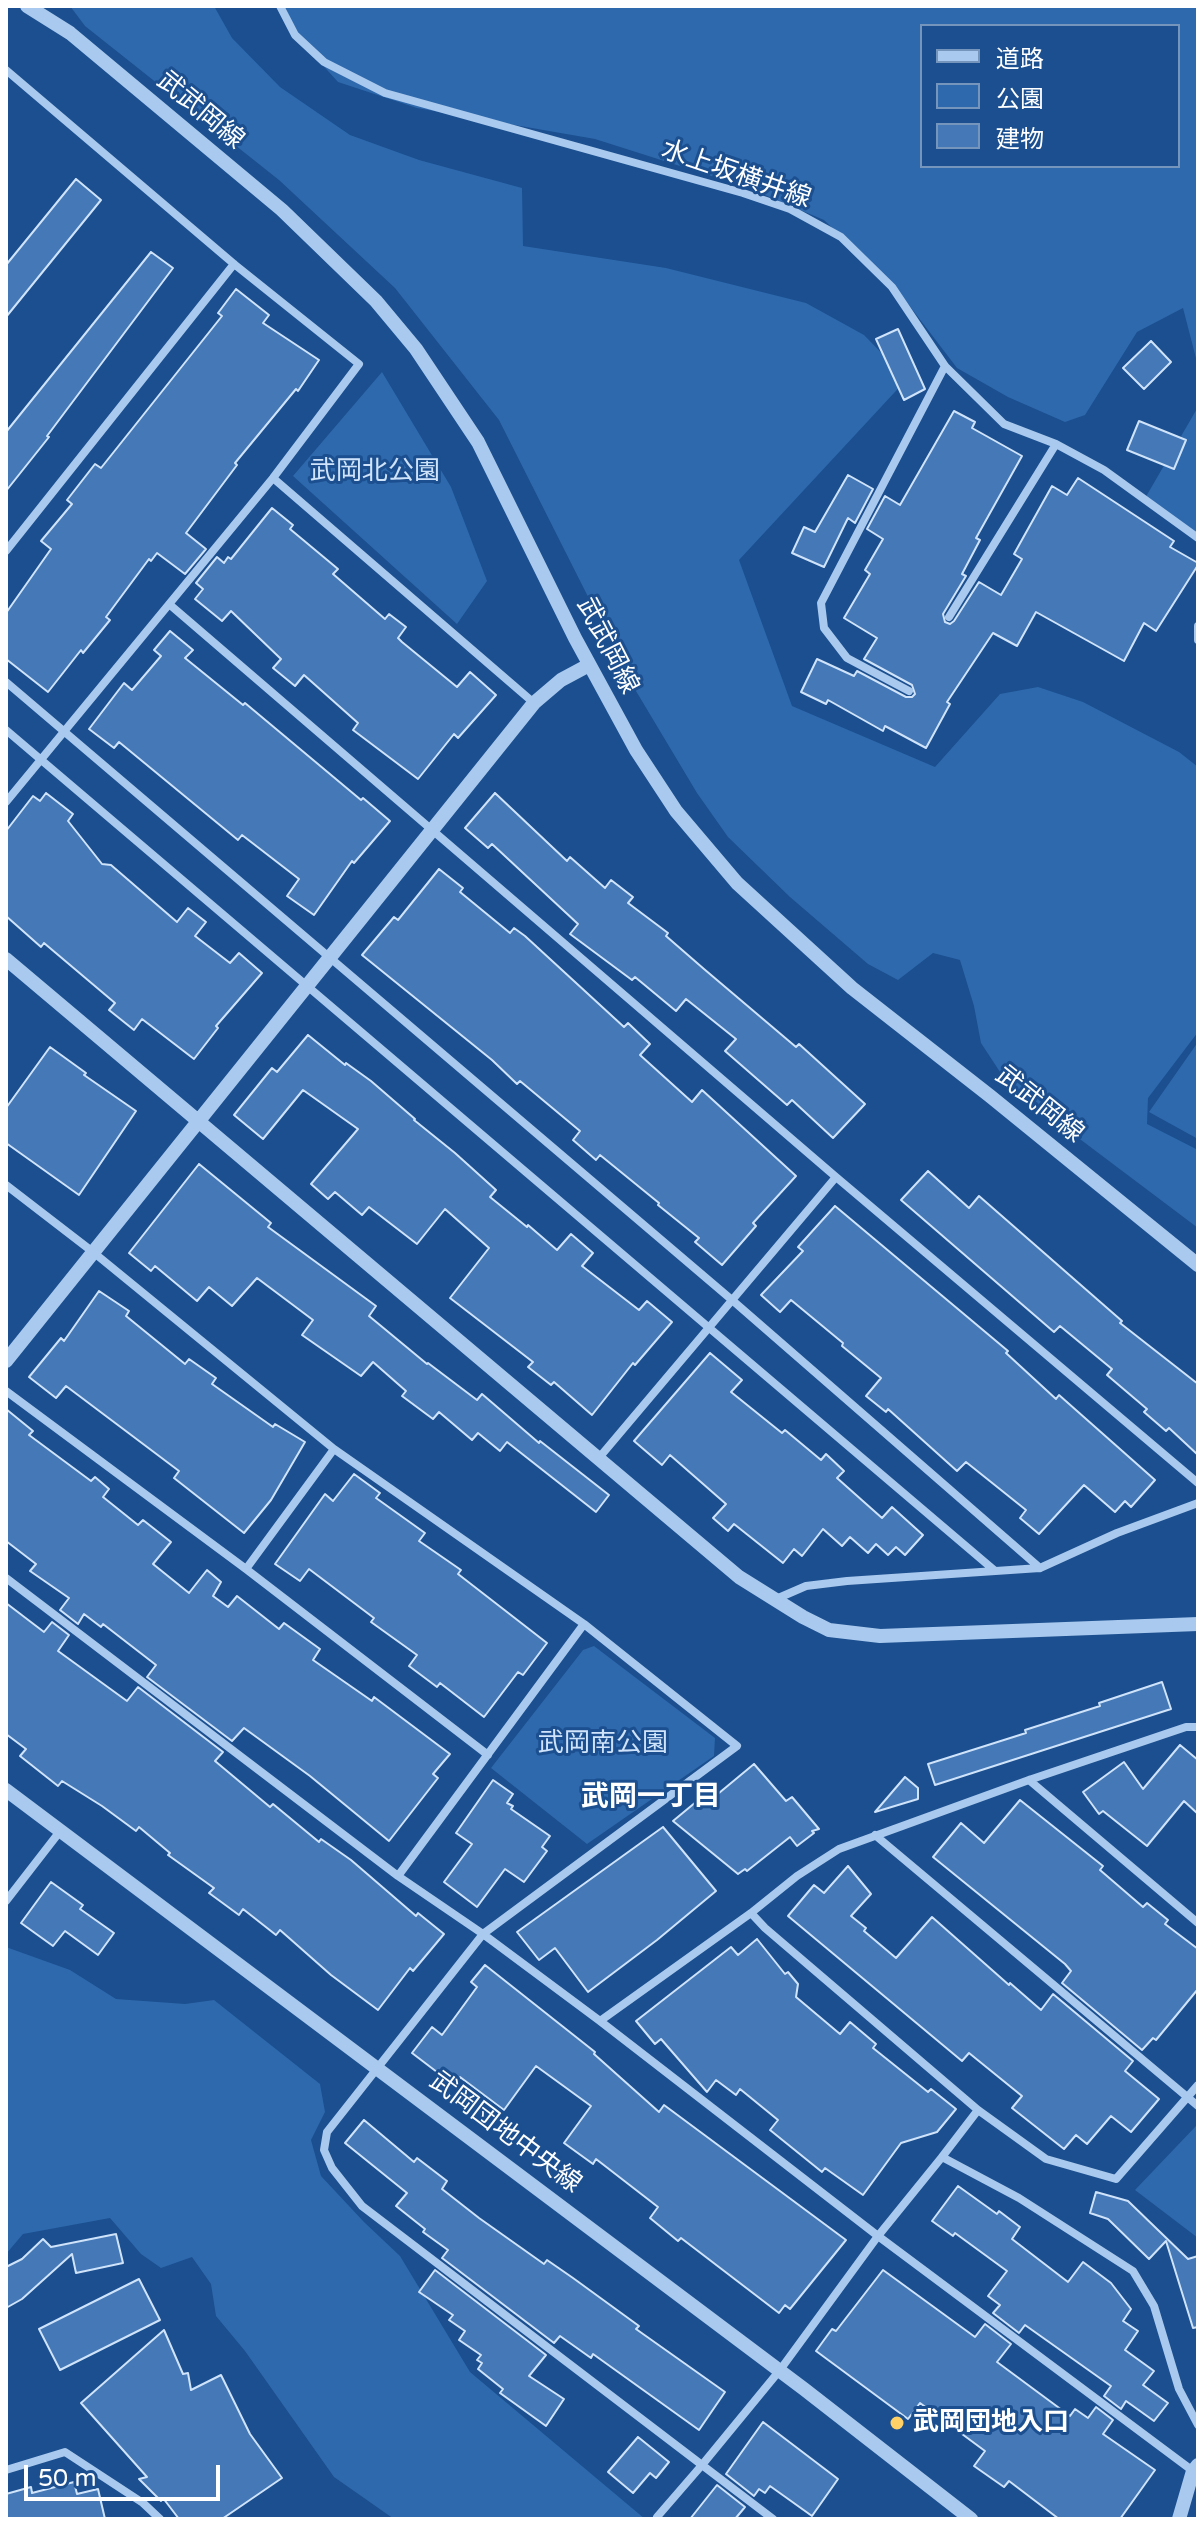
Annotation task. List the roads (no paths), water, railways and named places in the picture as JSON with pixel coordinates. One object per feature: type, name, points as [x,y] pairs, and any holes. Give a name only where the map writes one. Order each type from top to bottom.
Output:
[{"type":"street","name":"武武岡線","points":[[27,6],[70,33],[282,210],[376,301],[416,349],[478,442],[610,706],[657,784],[713,858],[760,907],[852,988],[1198,1265]]},
{"type":"street","name":"水上坂横井線","points":[[280,6],[295,35],[324,62],[385,93],[743,193],[790,209],[841,237],[892,287],[945,366],[1004,424],[1056,444],[1104,470],[1198,538]]},
{"type":"street","points":[[6,70],[234,264],[359,364],[273,478],[6,802]]},
{"type":"street","points":[[6,551],[234,264]]},
{"type":"street","points":[[909,691],[847,658],[824,628],[821,603],[945,366]]},
{"type":"street","points":[[949,617],[1056,444]]},
{"type":"street","points":[[273,478],[534,703]]},
{"type":"street","points":[[169,604],[836,1177],[1198,1483]]},
{"type":"street","points":[[1198,626],[1198,640]]},
{"type":"street","points":[[6,1361],[534,703],[561,680],[589,665]]},
{"type":"street","points":[[6,682],[732,1300],[1040,1568]]},
{"type":"street","points":[[6,730],[994,1570]]},
{"type":"street","points":[[6,959],[739,1577],[775,1600],[829,1630],[880,1636],[1198,1624]]},
{"type":"street","points":[[598,1459],[836,1177]]},
{"type":"street","points":[[6,1185],[334,1449],[584,1624],[737,1746],[483,1934],[327,2132],[324,2150],[332,2168],[362,2206],[773,2519]]},
{"type":"street","points":[[6,1391],[246,1569],[488,1755]]},
{"type":"street","points":[[246,1569],[334,1449]]},
{"type":"street","points":[[775,1600],[806,1586],[833,1582],[1040,1568],[1117,1533],[1198,1503]]},
{"type":"street","points":[[6,1578],[398,1876],[483,1934],[600,2021],[878,2236],[1196,2468],[1179,2519]]},
{"type":"street","points":[[398,1876],[584,1624]]},
{"type":"street","points":[[600,2021],[839,1849],[1029,1780],[1186,1727],[1198,1727]]},
{"type":"street","points":[[1029,1780],[1198,1923]]},
{"type":"street","name":"武岡団地中央線","points":[[6,1790],[780,2370],[971,2519]]},
{"type":"street","points":[[6,1901],[61,1830]]},
{"type":"street","points":[[875,1835],[1198,2106]]},
{"type":"street","points":[[751,1913],[978,2110],[1046,2159],[1116,2179],[1198,2085]]},
{"type":"street","points":[[659,2519],[657,2517],[780,2370],[878,2236],[978,2110]]},
{"type":"street","points":[[942,2157],[1019,2198],[1133,2271],[1154,2306],[1179,2389],[1198,2425]]},
{"type":"street","points":[[6,2470],[65,2452],[143,2503],[160,2519]]},
{"type":"place","name":"武岡団地入口","points":[[897,2423]]},
{"type":"district","name":"武岡一丁目","points":[[651,1798]]},
{"type":"park label","name":"武岡北公園","points":[[375,472]]},
{"type":"park label","name":"武岡南公園","points":[[603,1744]]}]
